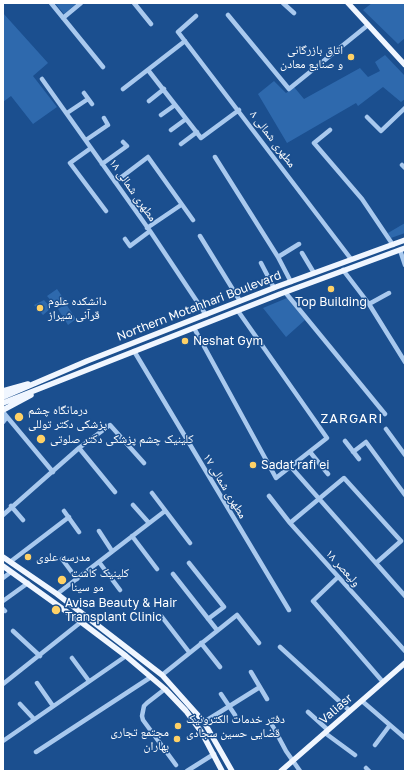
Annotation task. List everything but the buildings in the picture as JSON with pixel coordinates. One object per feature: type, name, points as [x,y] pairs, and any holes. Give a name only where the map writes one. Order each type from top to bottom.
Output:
[{"type":"main road","points":[[348,3],[405,64]]},
{"type":"main road","name":"Northern Motahhari Boulevard","points":[[3,397],[87,361],[240,301],[405,240]]},
{"type":"main road","name":"Northern Motahhari Boulevard","points":[[3,403],[285,292],[402,249]]},
{"type":"main road","points":[[3,391],[17,385],[38,382]]},
{"type":"main road","points":[[3,411],[41,388]]},
{"type":"main road","points":[[3,558],[57,594],[162,675],[204,722],[232,771]]},
{"type":"main road","points":[[3,566],[126,656],[165,689],[186,711],[202,733],[222,771]]},
{"type":"main road","name":"Valiasr","points":[[281,771],[405,663]]},
{"type":"street","points":[[51,3],[103,67]]},
{"type":"street","points":[[63,18],[81,3]]},
{"type":"street","points":[[134,3],[151,24]]},
{"type":"street","points":[[283,3],[294,13]]},
{"type":"street","name":"۸ مطهری شمالی","points":[[196,16],[178,32],[351,259]]},
{"type":"street","points":[[228,16],[289,89],[368,25]]},
{"type":"street","points":[[123,89],[185,41]]},
{"type":"street","points":[[148,70],[201,138],[238,110]]},
{"type":"street","name":"۱۸ مطهری شمالی","points":[[42,79],[149,230],[206,315]]},
{"type":"street","points":[[149,101],[164,89]]},
{"type":"street","points":[[84,93],[92,104]]},
{"type":"street","points":[[67,114],[88,99]]},
{"type":"street","points":[[161,115],[175,105]]},
{"type":"street","points":[[367,117],[381,131],[405,108]]},
{"type":"street","points":[[86,140],[108,125],[104,118]]},
{"type":"street","points":[[171,130],[186,119]]},
{"type":"street","points":[[330,130],[314,143],[362,199],[393,245]]},
{"type":"street","points":[[182,144],[197,132]]},
{"type":"street","points":[[102,164],[127,146],[123,142]]},
{"type":"street","points":[[91,148],[70,163],[106,211]]},
{"type":"street","points":[[115,182],[148,157],[193,220]]},
{"type":"street","points":[[215,157],[278,257],[291,282]]},
{"type":"street","points":[[125,239],[130,246],[181,204]]},
{"type":"street","points":[[200,236],[240,301]]},
{"type":"street","points":[[278,257],[299,244]]},
{"type":"street","points":[[402,249],[405,265]]},
{"type":"street","points":[[302,253],[314,273]]},
{"type":"street","points":[[261,263],[274,288]]},
{"type":"street","points":[[343,270],[369,304],[405,362]]},
{"type":"street","points":[[285,292],[385,414]]},
{"type":"street","points":[[369,304],[389,293]]},
{"type":"street","points":[[194,328],[276,478],[328,438],[238,311]]},
{"type":"street","name":"۱۷ مطهری شمالی","points":[[134,351],[289,610]]},
{"type":"street","points":[[3,411],[53,472]]},
{"type":"street","points":[[3,422],[7,417]]},
{"type":"street","points":[[3,515],[11,506],[53,472],[79,448],[110,424],[144,463]]},
{"type":"street","points":[[386,429],[405,455]]},
{"type":"street","points":[[346,441],[359,459]]},
{"type":"street","points":[[353,452],[366,442],[405,495]]},
{"type":"street","points":[[79,448],[115,492]]},
{"type":"street","points":[[310,452],[328,474]]},
{"type":"street","points":[[291,466],[405,596]]},
{"type":"street","points":[[290,523],[344,478],[401,541],[376,563]]},
{"type":"street","points":[[152,493],[190,544]]},
{"type":"street","name":"۱۸ ولیعصر","points":[[269,496],[290,523],[405,652]]},
{"type":"street","points":[[133,505],[149,523]]},
{"type":"street","points":[[11,506],[23,520]]},
{"type":"street","points":[[64,511],[79,532]]},
{"type":"street","points":[[57,594],[165,511]]},
{"type":"street","points":[[10,562],[69,517]]},
{"type":"street","points":[[98,531],[112,551]]},
{"type":"street","points":[[132,536],[157,569]]},
{"type":"street","points":[[62,560],[77,579]]},
{"type":"street","points":[[99,562],[120,590]]},
{"type":"street","points":[[189,563],[224,607],[208,618]]},
{"type":"street","points":[[3,578],[11,572]]},
{"type":"street","points":[[173,574],[217,630]]},
{"type":"street","points":[[338,577],[313,601],[384,682]]},
{"type":"street","points":[[3,601],[28,583]]},
{"type":"street","points":[[162,675],[237,615],[259,642]]},
{"type":"street","points":[[162,617],[189,652]]},
{"type":"street","points":[[3,684],[81,622]]},
{"type":"street","points":[[13,632],[40,656]]},
{"type":"street","points":[[201,643],[220,667]]},
{"type":"street","points":[[280,647],[350,711]]},
{"type":"street","points":[[4,739],[126,656]]},
{"type":"street","points":[[72,658],[89,681]]},
{"type":"street","points":[[251,672],[267,699]]},
{"type":"street","points":[[36,752],[151,677]]},
{"type":"street","points":[[37,683],[53,706]]},
{"type":"street","points":[[204,722],[260,687]]},
{"type":"street","points":[[165,689],[147,702],[144,706],[142,716],[143,720],[176,765]]},
{"type":"street","points":[[221,694],[235,715]]},
{"type":"street","points":[[362,701],[405,738]]},
{"type":"street","points":[[20,704],[34,719]]},
{"type":"street","points":[[308,712],[355,755]]},
{"type":"street","points":[[270,721],[300,771]]},
{"type":"street","points":[[375,745],[390,726]]},
{"type":"street","points":[[187,771],[214,754]]},
{"type":"shaded area","points":[[55,3],[77,3],[64,14]]},
{"type":"shaded area","points":[[372,3],[405,3],[405,38],[398,44],[363,10]]},
{"type":"shaded area","points":[[3,13],[48,63],[33,76],[57,107],[33,124],[11,96],[3,102]]},
{"type":"shaded area","points":[[385,55],[405,76],[405,99],[401,102],[383,87],[358,106],[356,103],[287,143],[258,94],[274,81],[286,93],[294,87],[304,99],[360,68],[368,77],[380,71],[375,62]]},
{"type":"shaded area","points":[[405,223],[405,233],[391,238],[388,233]]},
{"type":"shaded area","points":[[57,289],[64,299],[55,305],[47,296]]},
{"type":"shaded area","points":[[287,298],[305,320],[286,337],[263,308]]},
{"type":"shaded area","points":[[44,300],[51,308],[43,315],[34,305]]},
{"type":"shaded area","points":[[66,304],[76,319],[68,325],[58,309]]},
{"type":"place","name":"اتاق بازرگانی و صنایع معادن","points":[[351,57]]},
{"type":"place","name":"Top Building","points":[[331,289]]},
{"type":"place","name":"دانشکده علوم قرآنی شیراز","points":[[40,308]]},
{"type":"place","name":"Neshat Gym","points":[[185,341]]},
{"type":"place","name":"درمانگاه چشم پزشكی دكتر توللی","points":[[19,417]]},
{"type":"place","name":"کلینیک چشم پزشکی دکتر صلوتی","points":[[41,439]]},
{"type":"place","name":"Sadat rafi ei","points":[[253,465]]},
{"type":"place","name":"مدرسه علوی","points":[[28,557]]},
{"type":"place","name":"کلینیک کاشت مو سینا","points":[[62,580]]},
{"type":"place","name":"Avisa Beauty & Hair Transplant Clinic","points":[[56,610]]},
{"type":"place","name":"دفتر خدمات الکترونیک قضایی حسین سجادی","points":[[178,726]]},
{"type":"place","name":"مجتمع تجاری بهاران","points":[[177,739]]},
{"type":"district","name":"ZARGARI","points":[[352,419]]}]
